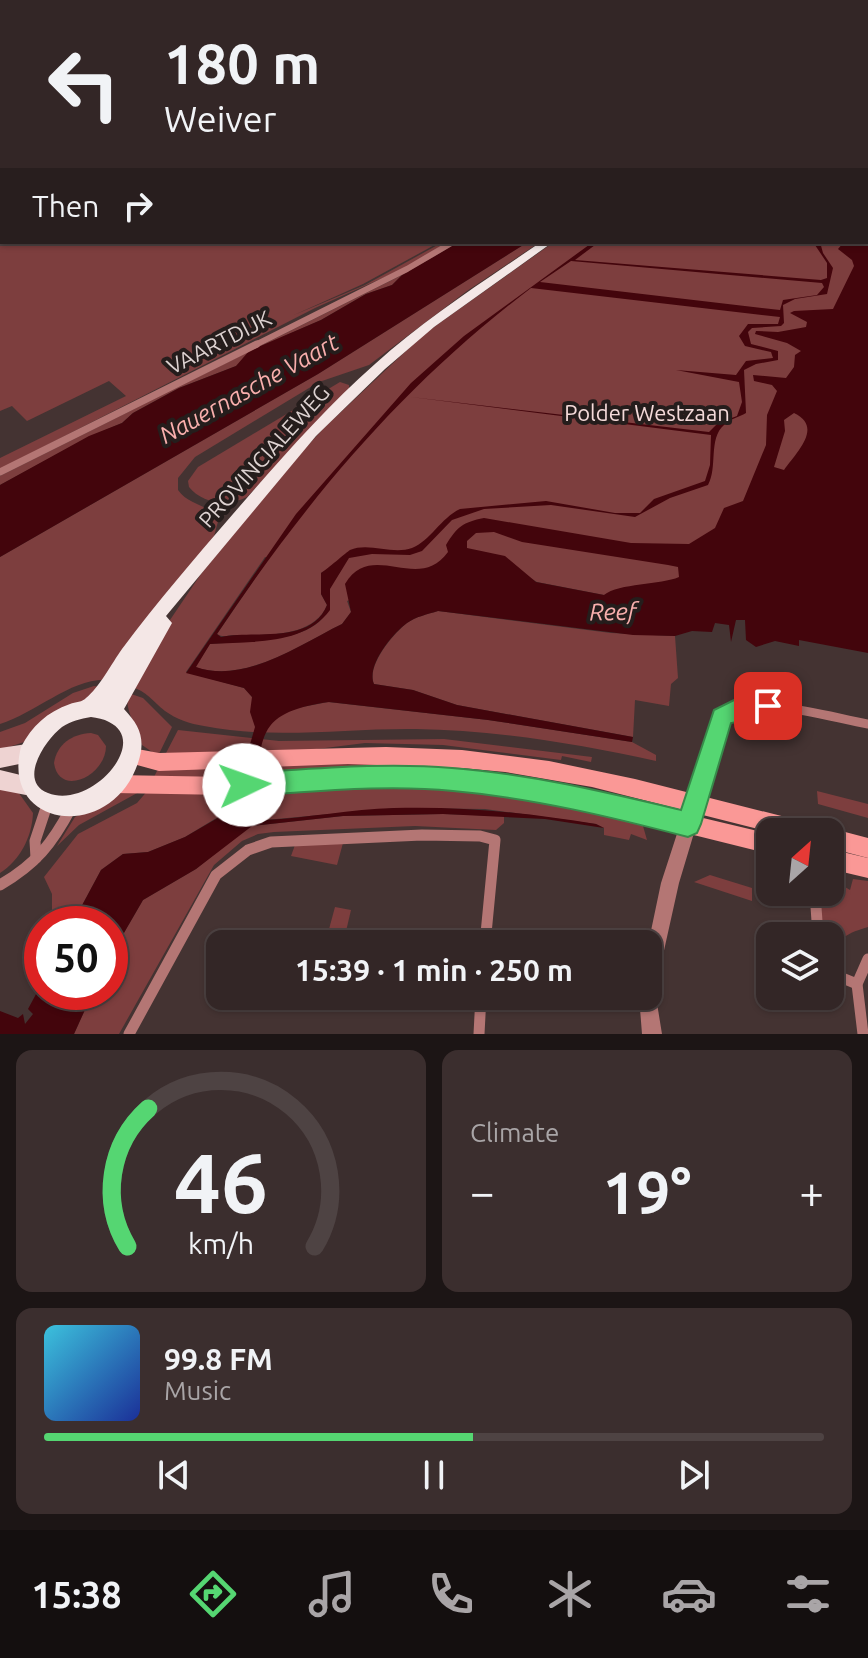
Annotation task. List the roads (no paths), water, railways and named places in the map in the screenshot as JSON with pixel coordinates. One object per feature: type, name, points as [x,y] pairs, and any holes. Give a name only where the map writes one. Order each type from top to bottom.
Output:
[{"type":"highway","name":"PROVINCIALEWEG","points":[[91,708],[160,611],[311,433],[380,366],[480,286],[545,244]]},
{"type":"highway","name":"PROVINCIALEWEG","points":[[113,711],[131,676],[206,558]]},
{"type":"highway","points":[[91,708],[113,711],[128,724],[132,734],[132,756],[115,784],[95,800],[72,808],[47,805],[38,800],[26,785],[24,770],[27,754],[34,742],[53,722],[65,715],[91,708]]},
{"type":"main road","points":[[0,758],[27,754]]},
{"type":"main road","points":[[132,756],[159,762],[381,756],[464,759],[579,776],[756,819]]},
{"type":"main road","points":[[115,784],[227,786],[369,777],[452,779],[573,796],[756,841]]},
{"type":"main road","points":[[0,780],[26,785]]},
{"type":"main road","points":[[844,842],[868,848]]},
{"type":"main road","points":[[844,862],[868,868]]},
{"type":"street","name":"VAARTDIJK","points":[[0,472],[407,269],[450,244]]},
{"type":"street","points":[[660,930],[670,883],[718,726],[728,713],[752,706],[768,706],[868,724]]},
{"type":"street","points":[[36,858],[35,841],[47,805]]},
{"type":"street","points":[[0,885],[22,872],[52,843],[72,808]]},
{"type":"street","points":[[129,1034],[216,875],[233,858],[250,848],[271,842],[422,835],[480,836],[495,840],[486,930]]},
{"type":"street","points":[[863,1034],[857,984],[868,959]]},
{"type":"street","points":[[844,979],[857,984]]},
{"type":"street","points":[[479,1034],[480,1010]]},
{"type":"street","points":[[649,1010],[652,1034]]},
{"type":"water","name":"Nauernasche Vaart","points":[[456,244],[525,244],[318,374],[0,557],[0,485],[89,436],[122,423],[133,413],[179,388],[236,366],[249,351],[321,320],[366,294],[392,285],[402,275]]},
{"type":"water","name":"Reef","points":[[590,244],[596,244],[575,260],[821,280],[827,278],[827,263],[815,245],[821,244],[833,268],[827,294],[795,299],[783,305],[784,323],[781,326],[752,328],[748,332],[751,344],[778,351],[778,360],[744,370],[746,413],[729,421],[719,431],[708,485],[670,498],[635,517],[551,505],[484,509],[452,520],[422,551],[410,555],[372,554],[349,558],[330,589],[330,610],[306,630],[275,639],[210,644],[196,667],[215,671],[252,666],[308,642],[342,624],[351,612],[345,584],[356,571],[368,566],[409,569],[436,564],[448,552],[446,545],[457,530],[484,518],[631,543],[689,544],[715,528],[724,508],[743,501],[766,445],[767,415],[777,391],[772,385],[754,381],[753,375],[786,378],[794,367],[795,355],[801,351],[787,343],[755,334],[756,331],[778,332],[806,327],[807,322],[790,313],[833,309],[854,266],[852,260],[838,249],[842,244],[868,244],[868,653],[799,640],[799,646],[775,641],[756,647],[746,640],[745,620],[736,620],[731,642],[729,625],[715,623],[712,632],[692,631],[675,636],[633,635],[438,611],[422,616],[410,621],[388,642],[374,668],[374,684],[413,690],[457,705],[633,737],[632,742],[488,720],[329,702],[302,707],[272,724],[265,735],[248,810],[265,820],[378,809],[470,809],[571,820],[604,828],[545,819],[443,814],[343,816],[252,826],[196,869],[143,900],[128,926],[128,906],[82,906],[101,870],[123,854],[148,852],[185,837],[216,819],[233,804],[255,727],[250,712],[252,697],[244,688],[186,673],[296,514],[411,383],[464,336]],"holes":[[[571,261],[822,283],[824,287],[817,295],[783,300],[780,310],[540,282]],[[531,288],[780,317],[778,324],[748,324],[739,336],[745,346],[771,352],[773,358],[746,361],[736,375],[676,370],[739,382],[742,402],[737,416],[718,423],[709,432],[411,397],[711,435],[710,465],[705,481],[654,499],[640,513],[615,513],[546,501],[460,509],[412,548],[365,547],[348,551],[321,573],[321,594],[327,605],[319,618],[308,626],[280,633],[221,637],[217,634],[286,536],[360,447],[440,364]],[[794,413],[807,425],[805,440],[784,470],[774,467],[785,431],[784,420]],[[494,532],[522,542],[678,567],[679,577],[620,588],[604,595],[536,582],[505,556],[467,548],[467,541],[476,533]]]},
{"type":"water","points":[[29,1010],[85,1010],[74,1034],[0,1034],[0,1011],[18,1018],[23,1014],[25,1024],[33,1014]]},
{"type":"park label","name":"Polder Westzaan","points":[[647,413]]}]
